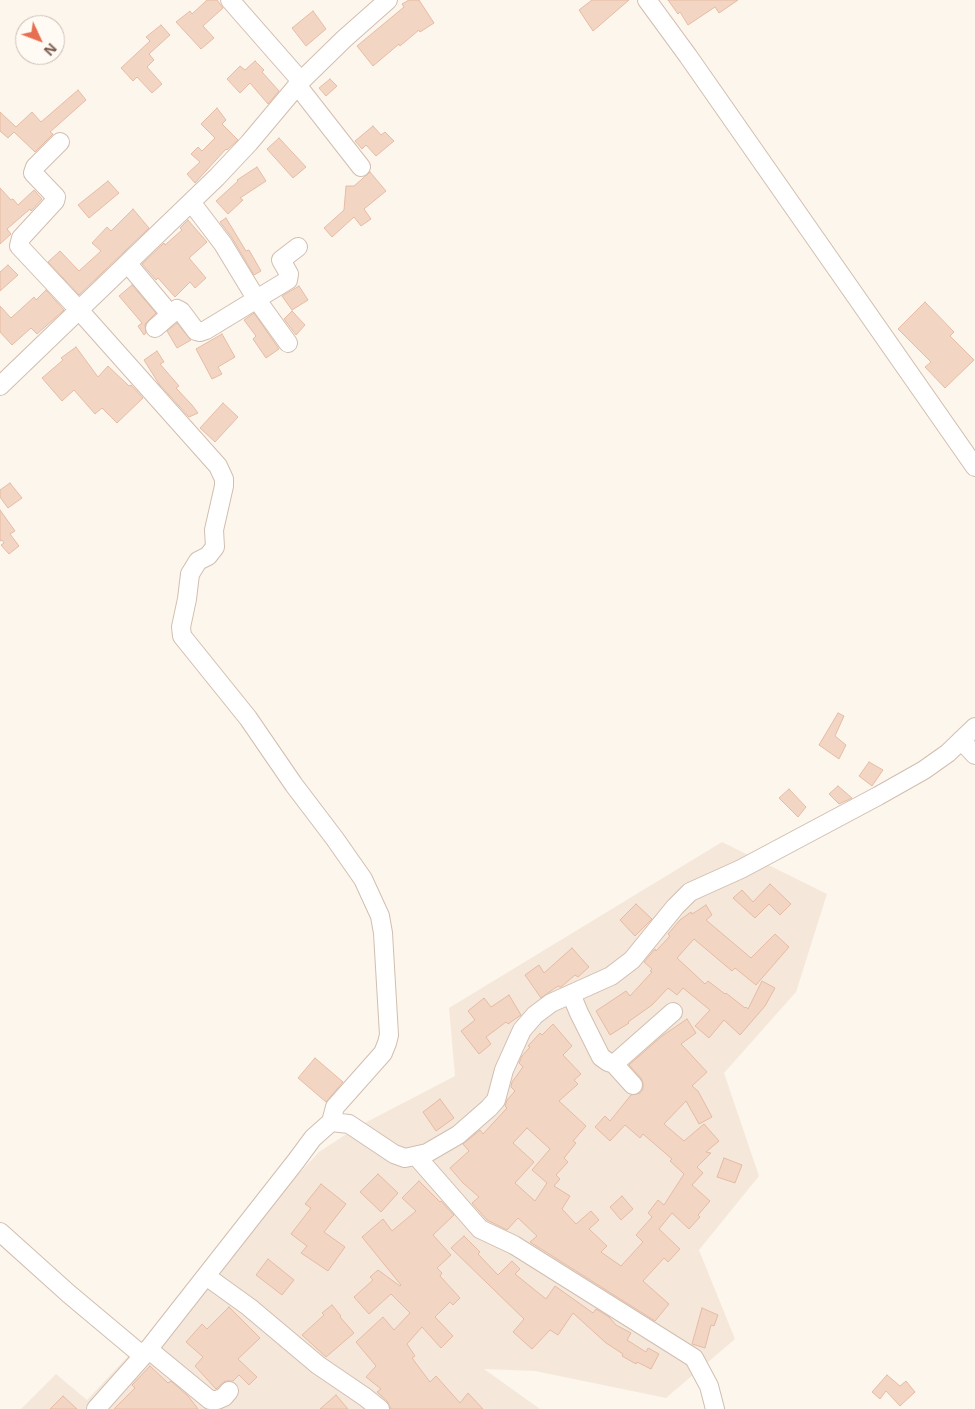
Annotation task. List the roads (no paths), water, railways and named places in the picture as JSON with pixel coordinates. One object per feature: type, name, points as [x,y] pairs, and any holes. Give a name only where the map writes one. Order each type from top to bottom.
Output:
[{"type":"street","points":[[230,0],[299,83],[361,167]]},
{"type":"street","points":[[0,386],[128,264],[249,143],[299,83],[388,0]]},
{"type":"street","points":[[647,0],[975,467]]},
{"type":"street","points":[[60,142],[35,167],[33,173],[56,197],[55,201],[21,238],[18,246],[79,310],[175,419],[210,455],[222,473],[224,486],[214,530],[215,547],[208,556],[198,561],[190,574],[181,626],[182,636],[248,718],[363,879],[380,916],[383,933],[388,1035],[383,1053],[336,1107],[331,1122],[313,1138],[146,1352],[96,1409]]},
{"type":"street","points":[[190,202],[223,244],[257,300],[288,342]]},
{"type":"street","points":[[155,328],[170,314],[179,309],[195,330],[200,332],[257,300],[288,280],[289,274],[281,260],[298,247]]},
{"type":"street","points":[[128,264],[170,314]]},
{"type":"street","points":[[331,1122],[349,1124],[394,1154],[405,1158],[427,1153],[458,1135],[496,1100],[504,1070],[522,1030],[535,1015],[552,1003],[611,976],[632,960],[675,907],[690,892],[741,869],[924,770],[975,727]]},
{"type":"street","points":[[961,740],[975,755]]},
{"type":"street","points":[[571,994],[578,1013],[601,1057],[614,1064],[633,1084]]},
{"type":"street","points":[[614,1064],[673,1012]]},
{"type":"street","points":[[416,1156],[480,1229],[514,1245],[694,1358],[709,1386],[715,1409]]},
{"type":"street","points":[[0,1232],[69,1294],[210,1400],[224,1397],[229,1391]]},
{"type":"street","points":[[206,1276],[249,1307],[318,1365],[380,1409]]}]
